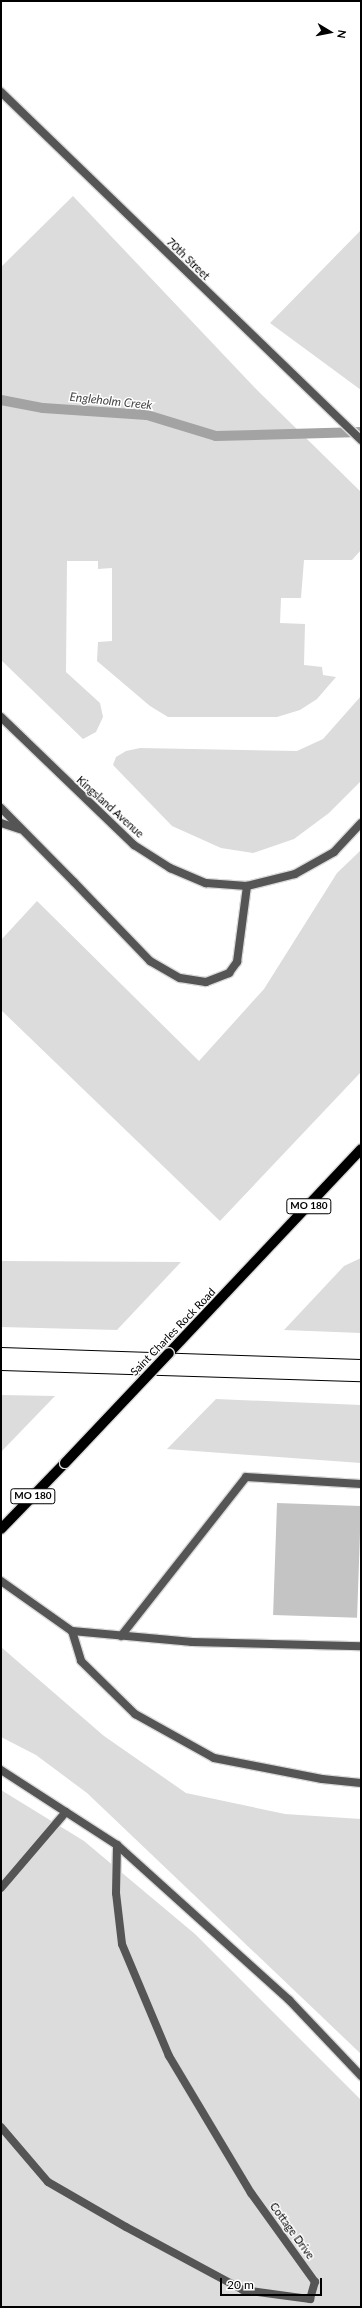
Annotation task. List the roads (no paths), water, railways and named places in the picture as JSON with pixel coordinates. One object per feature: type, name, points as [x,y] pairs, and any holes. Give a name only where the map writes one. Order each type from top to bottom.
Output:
[{"type":"main road","name":"Saint Charles Rock Road","points":[[1,1529],[257,1263],[361,1149]]},
{"type":"street","name":"70th Street","points":[[1,92],[361,440]]},
{"type":"street","name":"Kingsland Avenue","points":[[1,717],[134,845],[170,868],[206,883],[247,886],[295,874],[334,852],[361,823]]},
{"type":"street","points":[[1,808],[150,961],[180,978],[206,982],[229,973],[237,962],[247,886]]},
{"type":"street","points":[[1,823],[21,829]]},
{"type":"street","points":[[121,1636],[246,1477],[361,1484]]},
{"type":"street","points":[[1,1580],[72,1631],[192,1642],[361,1646]]},
{"type":"street","points":[[72,1631],[81,1661],[135,1714],[214,1758],[322,1779],[361,1783]]},
{"type":"street","points":[[1,1770],[117,1845],[289,2000],[361,2076]]},
{"type":"street","points":[[1,1888],[66,1812]]},
{"type":"street","name":"Cottage Drive","points":[[1,2127],[48,2182],[126,2227],[243,2290],[310,2299],[315,2282],[251,2193],[170,2056],[122,1944],[116,1893],[117,1845]]},
{"type":"waterway","name":"Engleholm Creek","points":[[1,400],[43,408],[147,415],[216,436],[361,432]]},
{"type":"tram line","points":[[1,1347],[361,1359]]},
{"type":"tram line","points":[[1,1370],[361,1381]]}]
